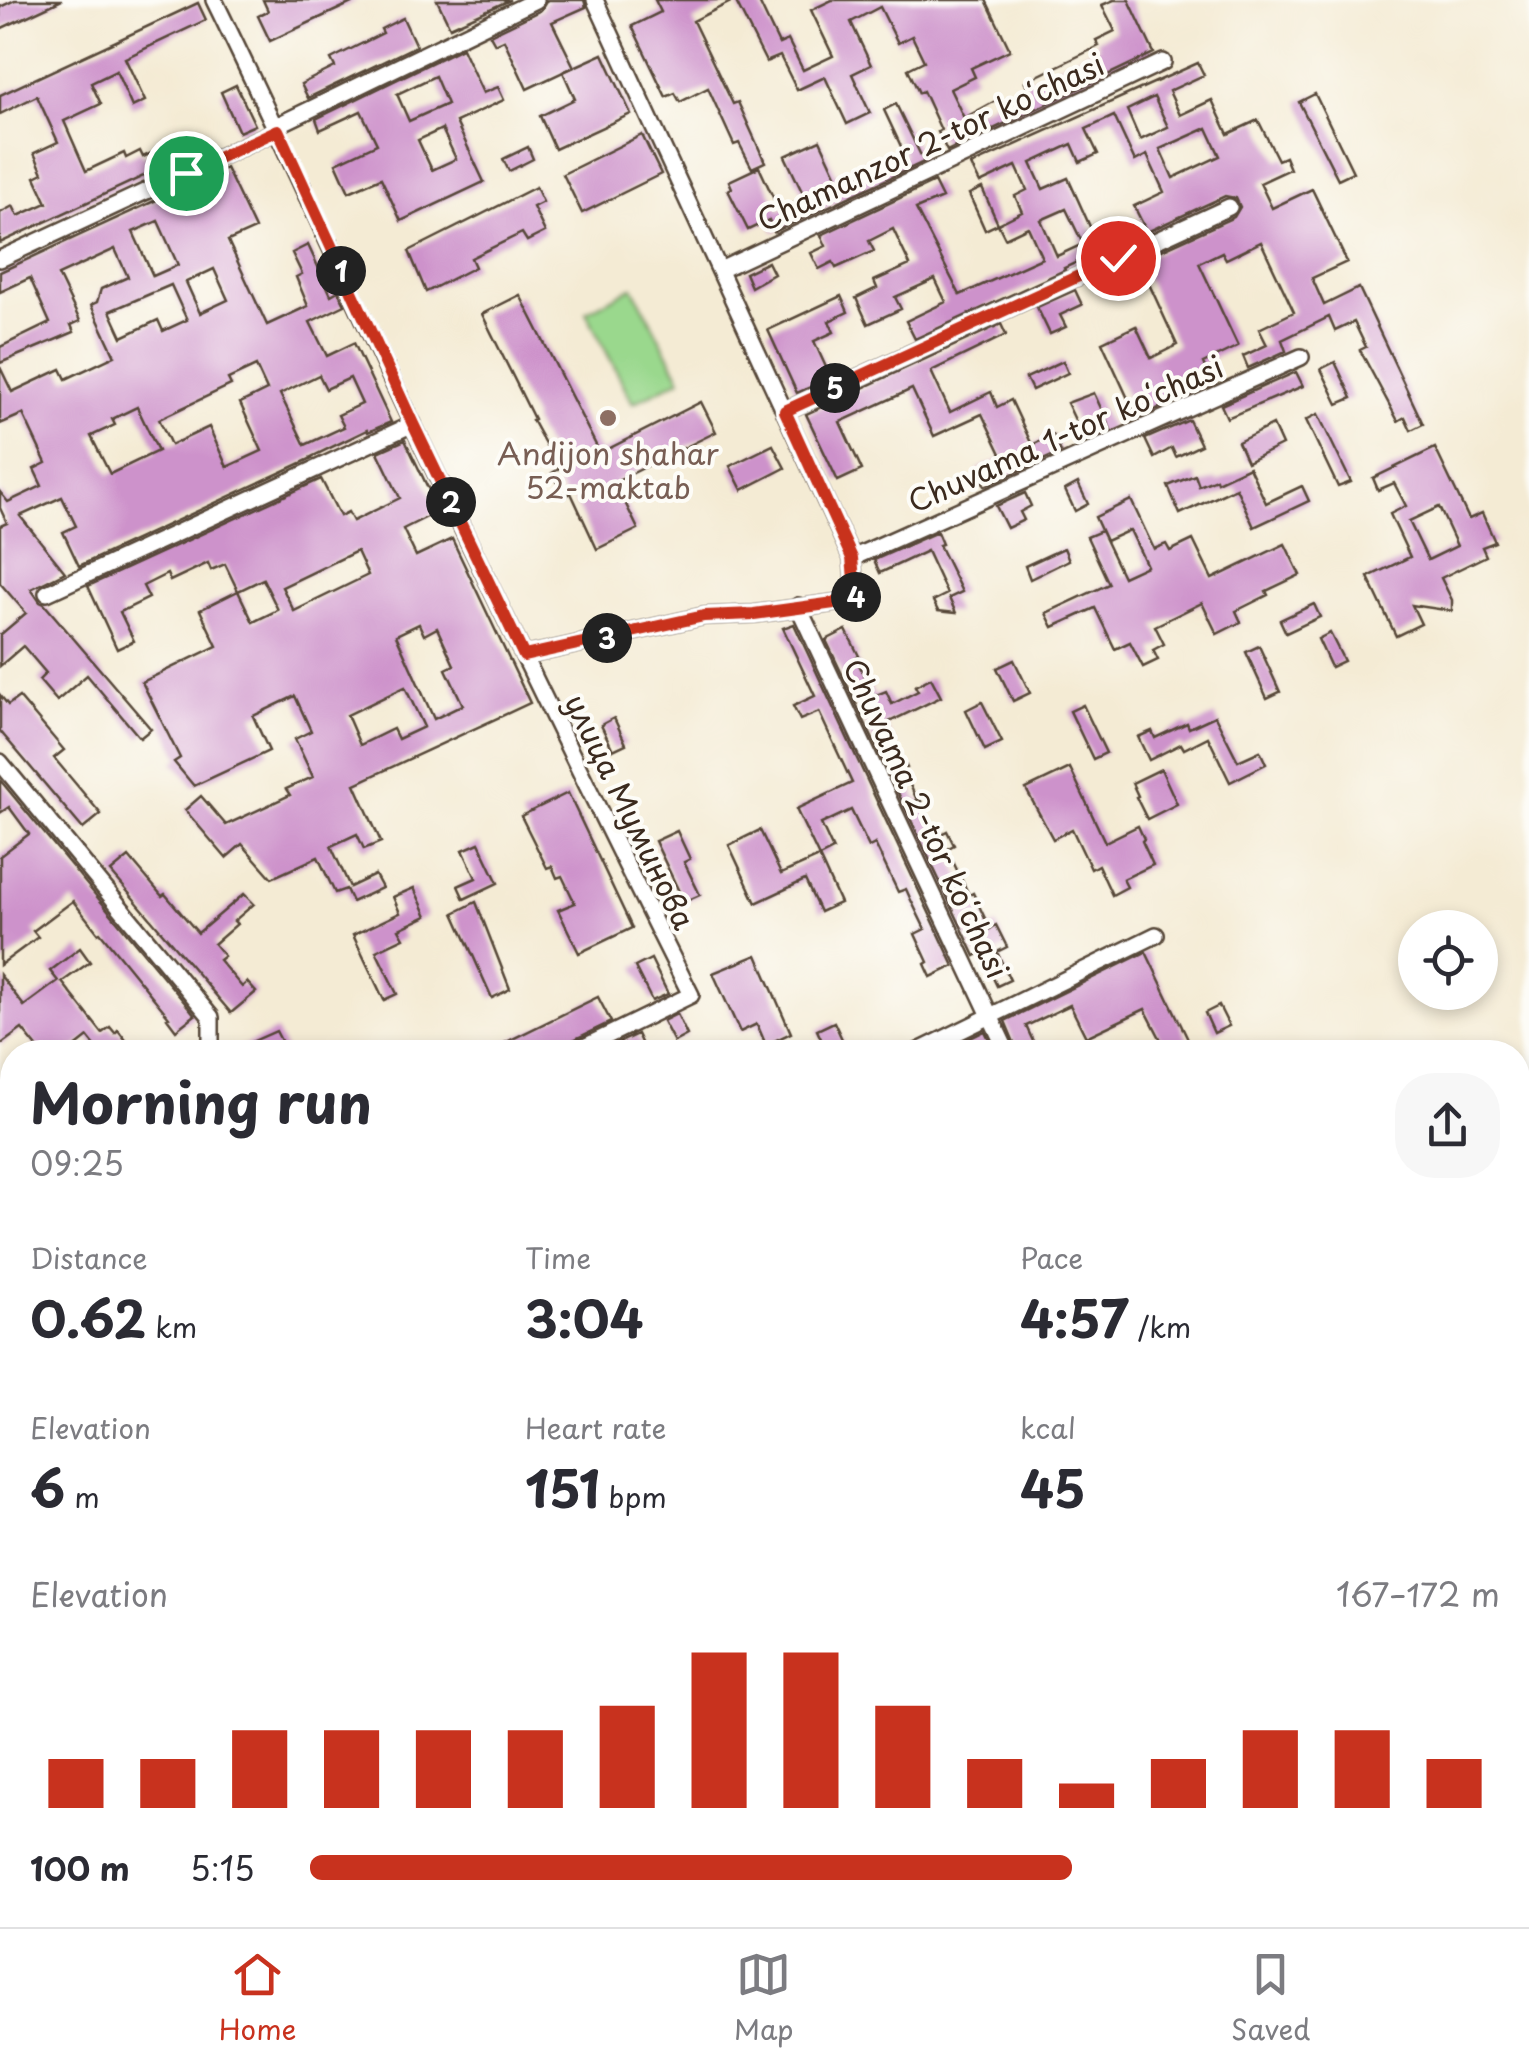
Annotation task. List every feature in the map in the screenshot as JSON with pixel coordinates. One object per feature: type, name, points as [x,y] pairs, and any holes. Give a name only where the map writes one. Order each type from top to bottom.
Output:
[{"type":"street","name":"улица Муминова","points":[[214,0],[524,656],[692,996],[599,1040]]},
{"type":"street","points":[[0,258],[277,128],[536,0]]},
{"type":"street","points":[[524,656],[704,616],[754,614],[856,600],[852,558],[595,0]]},
{"type":"street","name":"Chamanzor 2-tor koʻchasi","points":[[720,270],[1164,62]]},
{"type":"street","points":[[785,411],[1229,207]]},
{"type":"street","name":"Chuvama 1-tor koʻchasi","points":[[852,558],[1301,357]]},
{"type":"street","points":[[47,593],[413,424]]},
{"type":"street","name":"Chuvama 2-tor koʻchasi","points":[[798,606],[1001,1040]]},
{"type":"street","points":[[0,762],[211,1017],[211,1040]]},
{"type":"street","points":[[942,1040],[1156,935]]},
{"type":"green space","points":[[633,287],[681,379],[633,403],[586,312]]},
{"type":"building","points":[[15,0],[62,0],[0,29],[0,7]]},
{"type":"building","points":[[263,0],[358,0],[270,41],[258,16],[268,11]]},
{"type":"building","points":[[437,0],[510,0],[450,27]]},
{"type":"building","points":[[547,0],[584,0],[586,7],[552,22],[574,67],[527,89],[504,40],[495,44],[490,35],[541,10]]},
{"type":"building","points":[[655,0],[735,0],[693,21],[733,104],[738,102],[765,162],[752,168],[739,143],[734,145],[708,88],[680,102],[675,93],[666,97],[632,26],[661,12]]},
{"type":"building","points":[[735,0],[758,0],[779,44],[788,40],[803,70],[833,56],[811,10],[832,0],[986,0],[1010,50],[971,68],[975,77],[950,89],[964,118],[1001,98],[1005,105],[1030,93],[1025,82],[1099,46],[1096,40],[1115,31],[1102,5],[1114,0],[1129,0],[1154,53],[947,151],[923,91],[919,93],[908,69],[924,61],[912,36],[898,43],[880,7],[851,22],[871,65],[852,74],[870,113],[847,124],[825,77],[797,90],[780,56],[766,62]]},
{"type":"building","points":[[198,3],[206,20],[125,58],[145,101],[132,107],[116,71],[91,83],[101,104],[64,121],[86,171],[124,153],[126,158],[140,151],[143,157],[169,145],[176,161],[0,243],[0,213],[13,206],[18,216],[47,203],[35,177],[43,173],[34,153],[58,142],[37,96],[0,114],[0,95]]},
{"type":"building","points":[[403,18],[416,46],[308,98],[301,84],[335,67],[331,59],[383,33],[381,29]]},
{"type":"building","points":[[462,48],[483,93],[498,87],[504,100],[456,122],[484,182],[401,221],[381,178],[349,192],[336,163],[377,144],[361,111],[320,130],[316,119]],"holes":[[[435,76],[447,104],[409,121],[397,94]],[[442,129],[456,159],[432,170],[418,140]]]},
{"type":"building","points":[[603,54],[631,114],[555,149],[540,116],[575,99],[563,72]]},
{"type":"building","points":[[1198,63],[1204,75],[1169,91],[1180,115],[1212,100],[1228,134],[1258,120],[1278,160],[1285,157],[1290,169],[1260,183],[1272,208],[1312,189],[1347,262],[1312,278],[1324,305],[1359,288],[1423,424],[1411,430],[1405,417],[1398,421],[1360,350],[1366,347],[1354,322],[1335,331],[1329,317],[1282,340],[1286,351],[1248,368],[1243,356],[1267,345],[1259,329],[1294,312],[1261,242],[1226,259],[1222,252],[1199,263],[1238,346],[1203,363],[1212,384],[1137,418],[1102,342],[1136,326],[1151,358],[1177,345],[1144,273],[1124,282],[1118,270],[1234,217],[1240,207],[1236,198],[1225,196],[1147,232],[1134,206],[1164,192],[1147,155],[1135,161],[1114,116],[1086,129],[1098,154],[1080,162],[1072,144],[1031,163],[1043,189],[1068,178],[1101,251],[915,339],[906,321],[946,302],[935,279],[895,297],[901,309],[868,324],[856,298],[877,288],[874,281],[910,265],[893,229],[869,241],[874,251],[836,268],[833,262],[819,269],[811,253],[826,246],[821,235],[934,182],[942,198],[916,209],[960,295],[1042,258],[1028,227],[1005,238],[998,224],[1022,212],[1015,196],[1027,190],[1016,166],[980,183],[971,165]],"holes":[[[1154,97],[1168,127],[1140,140],[1127,110]],[[1207,128],[1220,156],[1173,178],[1160,149]],[[1066,209],[1083,244],[1057,256],[1041,220]]]},
{"type":"building","points":[[236,85],[255,125],[239,132],[221,92]]},
{"type":"building","points":[[1315,94],[1353,172],[1338,179],[1299,102]]},
{"type":"building","points":[[896,104],[924,162],[774,232],[769,220],[748,230],[728,190],[732,188],[729,181],[759,167],[779,210],[805,198],[785,156],[820,140],[841,185],[905,155],[884,110]]},
{"type":"building","points":[[642,135],[661,174],[582,213],[563,174]]},
{"type":"building","points":[[528,147],[533,159],[509,171],[503,159]]},
{"type":"building","points":[[226,168],[255,229],[228,241],[267,325],[308,306],[296,277],[302,274],[292,253],[308,245],[331,295],[338,291],[345,305],[310,322],[327,356],[354,343],[391,422],[79,566],[63,532],[76,526],[62,497],[20,516],[65,572],[31,589],[151,729],[140,738],[87,675],[57,701],[39,680],[46,673],[23,646],[0,666],[0,635],[26,613],[0,583],[0,526],[7,523],[0,508],[0,492],[8,502],[42,486],[34,469],[46,463],[23,414],[0,424],[0,367],[12,392],[61,369],[66,379],[115,356],[91,305],[97,302],[101,289],[128,277],[115,249],[58,275],[80,321],[71,325],[74,332],[0,363],[0,347],[50,323],[30,278],[0,292],[0,272]],"holes":[[[158,221],[178,265],[153,276],[133,232]],[[214,269],[228,300],[200,313],[186,282]],[[171,285],[187,320],[163,331],[158,320],[122,337],[110,311]],[[256,366],[267,390],[240,403],[262,451],[227,467],[209,427],[171,445],[159,419],[231,385],[228,379]],[[319,375],[326,389],[350,378],[362,404],[338,415],[344,427],[305,445],[280,394]],[[137,407],[158,451],[110,474],[91,436],[115,425],[112,419]]]},
{"type":"building","points":[[536,187],[543,202],[533,207],[545,232],[527,241],[522,233],[471,258],[475,267],[426,292],[409,251]]},
{"type":"building","points":[[982,188],[998,224],[985,230],[969,194]]},
{"type":"building","points":[[768,262],[774,274],[751,287],[745,273]]},
{"type":"building","points":[[1075,290],[1082,305],[1060,315],[1066,327],[1050,334],[1037,307]]},
{"type":"building","points":[[520,295],[600,453],[701,402],[716,432],[615,482],[638,529],[597,549],[571,493],[564,497],[552,473],[559,469],[482,314]]},
{"type":"building","points":[[841,296],[848,312],[829,321],[834,332],[814,341],[831,378],[797,393],[768,330]]},
{"type":"building","points":[[1001,324],[1006,335],[931,371],[950,412],[991,392],[997,407],[1011,400],[1032,445],[1053,435],[1061,452],[985,486],[977,470],[1003,458],[982,414],[934,436],[912,389],[840,422],[862,470],[838,481],[806,414]]},
{"type":"building","points":[[1063,361],[1068,373],[1032,390],[1026,378]]},
{"type":"building","points":[[1335,362],[1352,398],[1338,404],[1321,369]]},
{"type":"building","points":[[1296,372],[1303,386],[1227,418],[1221,405]]},
{"type":"building","points":[[1094,393],[1111,430],[1085,441],[1067,403]]},
{"type":"building","points":[[1318,414],[1351,482],[1338,487],[1306,420]]},
{"type":"building","points":[[1189,420],[1201,445],[1176,457],[1172,448],[1154,458],[1145,439]]},
{"type":"building","points":[[1273,425],[1282,445],[1247,462],[1238,442]]},
{"type":"building","points":[[405,440],[439,511],[403,529],[416,556],[452,539],[530,703],[355,784],[381,842],[364,849],[357,834],[331,846],[350,887],[375,875],[382,888],[352,902],[346,889],[335,893],[318,857],[272,878],[242,844],[226,858],[185,810],[201,796],[226,825],[290,795],[286,789],[313,777],[295,739],[311,731],[295,696],[253,716],[269,751],[194,786],[174,762],[180,758],[142,682],[217,646],[200,610],[238,591],[225,564],[211,570],[208,563],[170,581],[167,574],[143,586],[149,598],[120,612],[134,641],[117,649],[88,586],[321,479],[340,516],[348,512],[353,521],[400,498],[378,452]],"holes":[[[357,551],[368,575],[294,611],[282,587]],[[263,579],[278,610],[253,622],[238,591]],[[419,624],[424,635],[437,628],[454,665],[446,669],[463,705],[434,719],[396,635]],[[405,687],[424,727],[398,739],[393,729],[360,745],[347,715]]]},
{"type":"building","points":[[773,445],[785,468],[742,490],[730,466]]},
{"type":"building","points":[[1435,448],[1469,519],[1482,513],[1495,542],[1482,547],[1486,556],[1441,578],[1452,600],[1452,611],[1412,605],[1421,624],[1396,636],[1368,577],[1410,557],[1390,514],[1406,506],[1394,483],[1378,490],[1373,478]],"holes":[[[1439,507],[1457,546],[1428,560],[1409,521]]]},
{"type":"building","points":[[1249,467],[1266,503],[1302,486],[1309,501],[1254,527],[1236,488],[1180,514],[1168,486],[1195,475],[1199,486],[1216,479],[1217,482]]},
{"type":"building","points":[[1078,483],[1088,504],[1075,511],[1065,490]]},
{"type":"building","points":[[1025,493],[1031,506],[1020,512],[1024,520],[1007,528],[996,506]]},
{"type":"building","points":[[1131,500],[1154,549],[1166,544],[1170,551],[1193,540],[1212,579],[1285,544],[1300,575],[1236,611],[1241,622],[1217,634],[1202,603],[1155,626],[1164,644],[1153,650],[1158,660],[1143,667],[1130,642],[1115,649],[1095,608],[1053,627],[1046,613],[1109,584],[1087,537],[1101,531],[1123,577],[1147,566],[1130,530],[1106,541],[1095,517]]},
{"type":"building","points":[[937,532],[942,544],[939,545],[962,592],[949,598],[956,613],[938,611],[933,601],[947,594],[927,551],[880,573],[874,560]]},
{"type":"building","points":[[1064,548],[1069,560],[1030,579],[1025,566]]},
{"type":"building","points":[[1314,604],[1320,617],[1286,633],[1280,620]]},
{"type":"building","points":[[794,624],[954,966],[931,977],[915,934],[925,929],[906,889],[898,892],[875,844],[869,847],[851,810],[821,824],[833,850],[819,857],[796,809],[852,783],[819,712],[800,720],[793,706],[815,696],[783,628]]},
{"type":"building","points":[[846,630],[874,696],[886,691],[892,704],[918,691],[915,686],[931,678],[941,697],[885,724],[907,768],[903,770],[917,800],[920,799],[937,836],[947,831],[954,845],[947,849],[969,895],[973,893],[990,929],[996,925],[1007,947],[997,952],[1010,980],[997,986],[981,953],[975,956],[826,640]]},
{"type":"building","points":[[1330,633],[1344,661],[1331,667],[1318,639]]},
{"type":"building","points":[[1259,646],[1280,692],[1267,698],[1246,652]]},
{"type":"building","points":[[1014,660],[1030,693],[1013,701],[997,668]]},
{"type":"building","points":[[0,695],[8,705],[19,697],[64,750],[54,758],[101,814],[83,829],[0,731]]},
{"type":"building","points":[[982,702],[1002,742],[985,750],[966,710]]},
{"type":"building","points":[[1083,705],[1106,753],[1093,759],[1070,711]]},
{"type":"building","points":[[1215,716],[1238,761],[1260,751],[1266,764],[1230,782],[1208,737],[1184,749],[1181,744],[1149,760],[1138,737],[1152,731],[1155,738],[1187,723],[1189,728]]},
{"type":"building","points":[[614,718],[626,744],[613,750],[601,725]]},
{"type":"building","points":[[1070,768],[1105,842],[1138,826],[1153,865],[1123,879],[1127,887],[1112,895],[1098,865],[1091,869],[1072,829],[1053,839],[1026,789]]},
{"type":"building","points":[[1161,769],[1177,804],[1147,819],[1132,783]]},
{"type":"building","points":[[0,780],[195,1015],[176,1030],[73,901],[33,931],[38,937],[0,965],[0,856],[29,834],[9,807],[0,813]]},
{"type":"building","points":[[568,793],[632,928],[579,953],[558,910],[575,903],[562,876],[557,878],[552,866],[547,868],[521,816]]},
{"type":"building","points":[[760,830],[781,874],[819,857],[840,903],[820,912],[805,880],[756,903],[729,845]]},
{"type":"building","points":[[677,831],[690,859],[684,862],[700,895],[684,902],[655,841]]},
{"type":"building","points":[[479,843],[498,883],[464,899],[458,886],[476,878],[463,850]]},
{"type":"building","points":[[129,857],[198,933],[244,894],[254,904],[214,944],[224,956],[219,960],[242,987],[247,982],[256,992],[231,1013],[111,872]]},
{"type":"building","points":[[414,888],[427,916],[399,929],[404,938],[376,951],[397,994],[384,1000],[353,935],[400,913],[393,897]]},
{"type":"building","points":[[476,902],[510,989],[492,998],[454,913]]},
{"type":"building","points":[[80,948],[90,962],[62,982],[102,1033],[110,1027],[126,1040],[31,1040],[22,1029],[7,1040],[0,1040],[0,975],[24,1006],[58,981],[50,971]]},
{"type":"building","points":[[1146,952],[1188,1040],[1161,1040],[1145,1009],[1086,1037],[1070,1005],[1026,1026],[1032,1040],[1013,1040],[1005,1021]]},
{"type":"building","points":[[757,955],[791,1033],[776,1040],[764,1040],[757,1024],[740,1032],[713,973]]},
{"type":"building","points":[[651,959],[668,994],[652,1001],[635,967]]},
{"type":"building","points":[[598,997],[611,1022],[573,1040],[510,1040]]},
{"type":"building","points":[[1219,1006],[1229,1026],[1214,1033],[1205,1013]]},
{"type":"building","points":[[677,1014],[687,1035],[673,1040],[663,1021]]},
{"type":"building","points":[[834,1022],[842,1040],[822,1040],[817,1030]]},
{"type":"building","points":[[276,1031],[281,1040],[256,1040]]},
{"type":"building","points":[[985,1031],[989,1040],[967,1040]]},
{"type":"place","name":"Andijon shahar 52-maktab","points":[[608,418]]},
{"type":"route","points":[[186,173],[278,130],[524,656],[704,616],[754,614],[856,600],[852,558],[785,411],[1118,258]]}]
